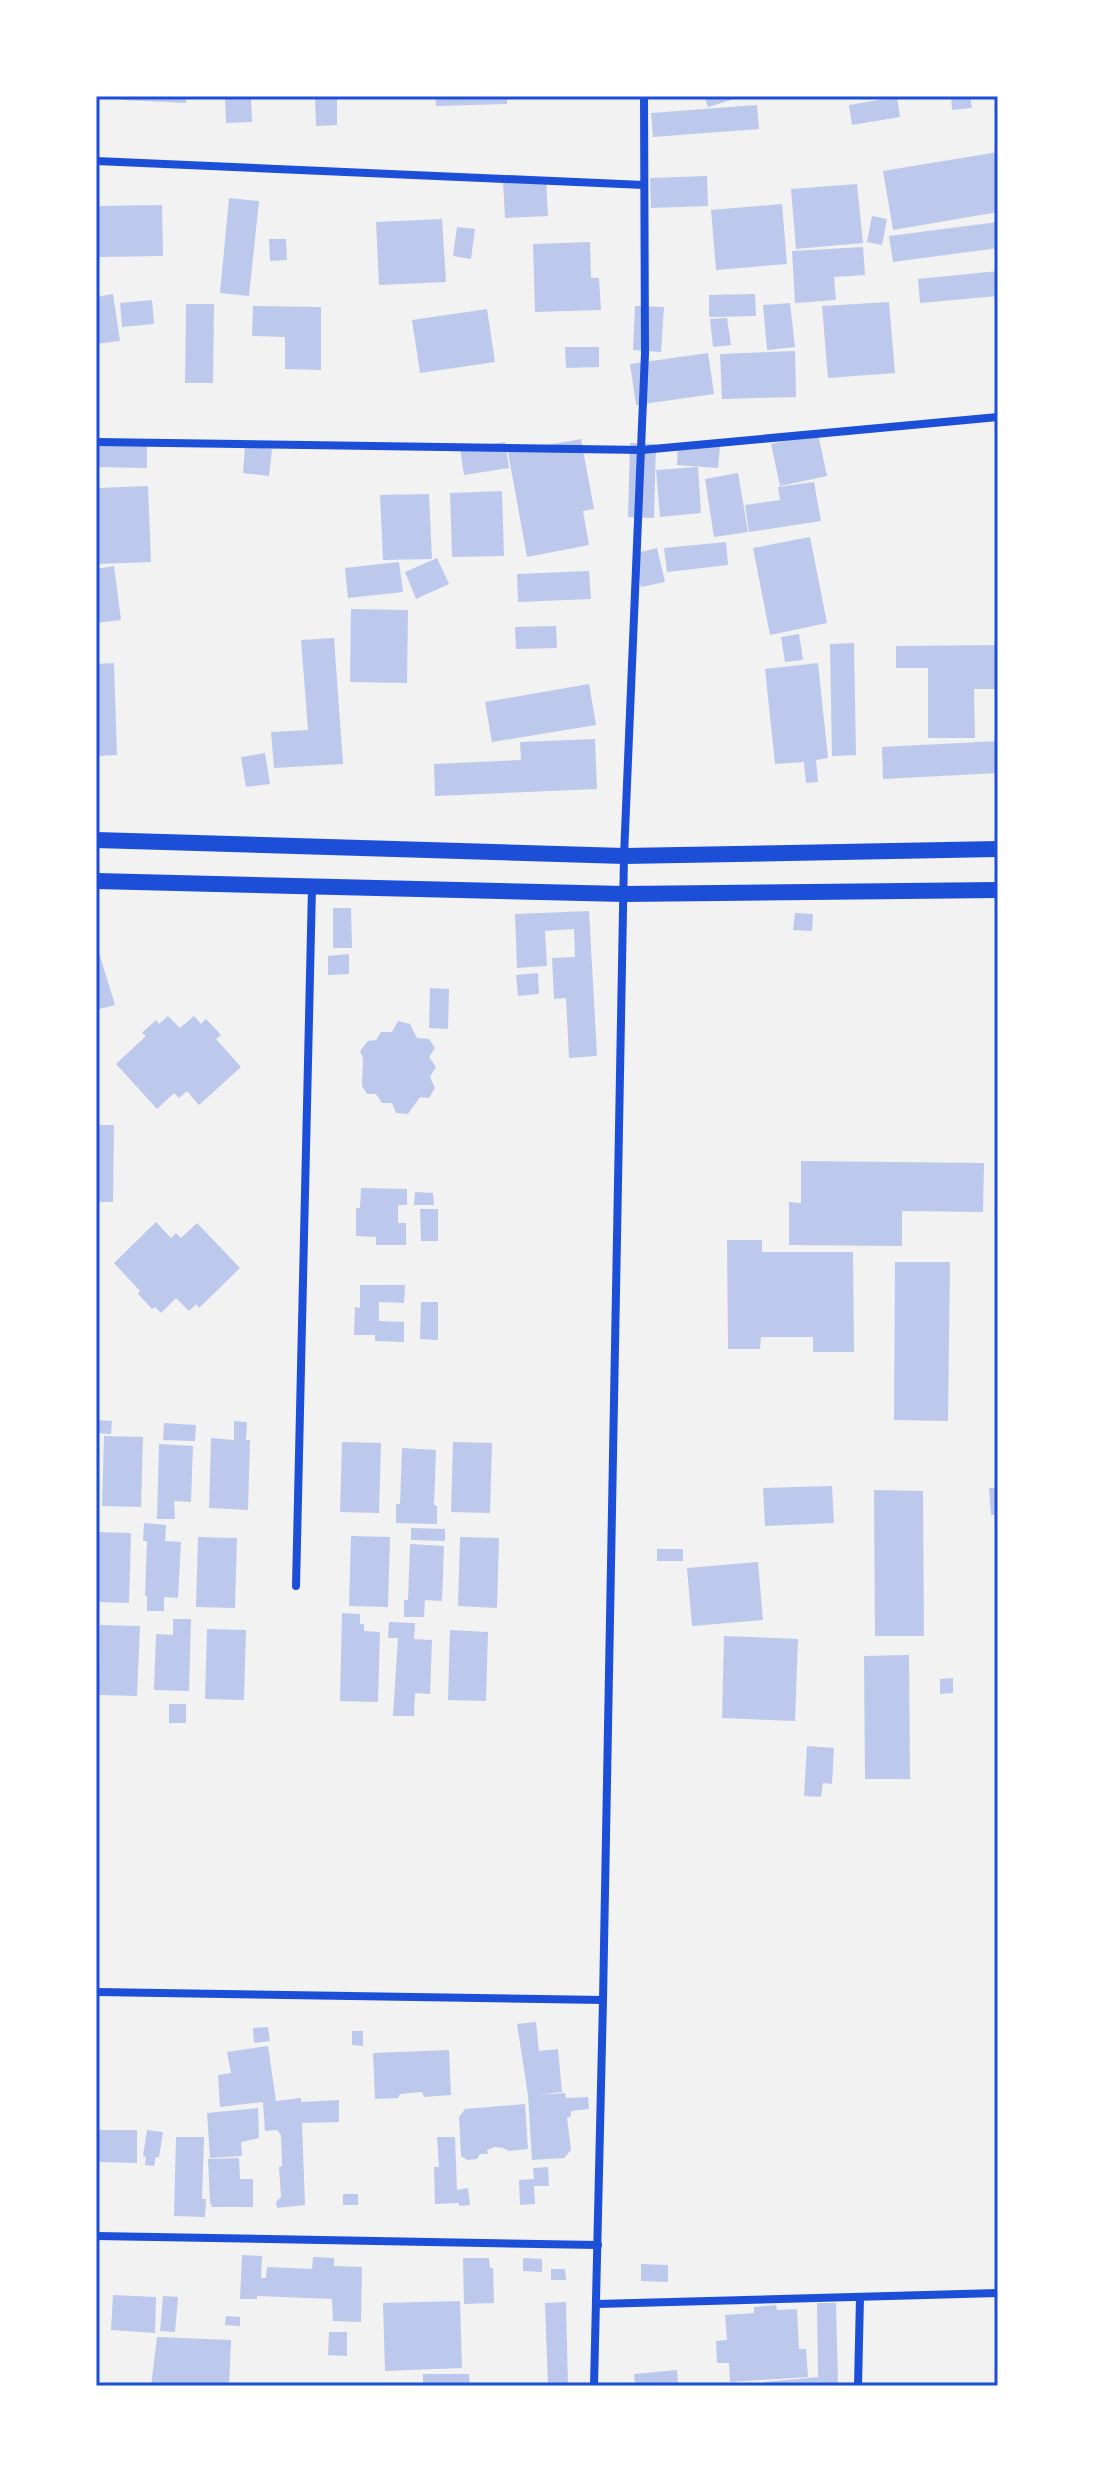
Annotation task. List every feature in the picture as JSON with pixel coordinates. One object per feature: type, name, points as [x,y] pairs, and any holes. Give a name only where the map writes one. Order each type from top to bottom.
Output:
[{"type":"main road","points":[[96,840],[624,856],[998,849]]},
{"type":"main road","points":[[96,881],[624,894],[998,890]]},
{"type":"street","points":[[594,2386],[624,856],[645,353],[644,96]]},
{"type":"street","points":[[96,161],[644,185]]},
{"type":"street","points":[[96,442],[642,450],[998,417]]},
{"type":"street","points":[[296,1586],[312,886]]},
{"type":"street","points":[[96,1992],[603,2000]]},
{"type":"street","points":[[96,2236],[598,2245]]},
{"type":"street","points":[[597,2304],[998,2293]]},
{"type":"street","points":[[858,2386],[860,2297]]},
{"type":"building","points":[[121,96],[186,96],[186,103],[121,100]]},
{"type":"building","points":[[225,96],[251,96],[252,122],[226,123]]},
{"type":"building","points":[[315,96],[337,96],[337,125],[316,126]]},
{"type":"building","points":[[435,96],[507,96],[507,104],[436,106]]},
{"type":"building","points":[[704,96],[741,96],[741,97],[708,107]]},
{"type":"building","points":[[951,96],[970,96],[972,108],[952,110]]},
{"type":"building","points":[[897,97],[900,117],[852,125],[849,105]]},
{"type":"building","points":[[757,105],[759,129],[653,137],[651,113]]},
{"type":"building","points":[[998,152],[998,212],[893,230],[883,171]]},
{"type":"building","points":[[707,176],[708,206],[651,208],[650,178]]},
{"type":"building","points":[[546,179],[548,216],[505,218],[503,181]]},
{"type":"building","points":[[857,184],[863,243],[796,249],[791,189]]},
{"type":"building","points":[[229,198],[259,201],[249,296],[220,293]]},
{"type":"building","points":[[782,204],[787,264],[716,270],[711,210]]},
{"type":"building","points":[[162,205],[163,256],[99,257],[97,206]]},
{"type":"building","points":[[872,216],[887,219],[882,245],[867,242]]},
{"type":"building","points":[[442,219],[446,282],[379,285],[376,222]]},
{"type":"building","points":[[998,222],[998,248],[893,262],[889,236]]},
{"type":"building","points":[[457,227],[475,229],[471,259],[453,256]]},
{"type":"building","points":[[269,239],[286,239],[287,260],[270,261]]},
{"type":"building","points":[[590,242],[591,278],[599,278],[601,310],[535,312],[533,244]]},
{"type":"building","points":[[863,247],[865,275],[834,277],[836,300],[795,303],[792,251]]},
{"type":"building","points":[[998,271],[998,296],[920,303],[918,279]]},
{"type":"building","points":[[113,294],[120,341],[96,344],[96,297]]},
{"type":"building","points":[[755,294],[756,316],[709,317],[709,295]]},
{"type":"building","points":[[152,300],[154,324],[122,327],[120,303]]},
{"type":"building","points":[[889,302],[895,373],[828,378],[822,306]]},
{"type":"building","points":[[790,303],[795,347],[767,350],[763,305]]},
{"type":"building","points":[[186,304],[214,304],[213,383],[185,383]]},
{"type":"building","points":[[253,306],[321,307],[321,370],[285,369],[285,337],[252,336]]},
{"type":"building","points":[[635,306],[664,307],[661,352],[633,350]]},
{"type":"building","points":[[487,309],[495,362],[420,373],[412,320]]},
{"type":"building","points":[[727,318],[731,345],[713,347],[710,319]]},
{"type":"building","points":[[565,347],[599,347],[599,367],[566,368]]},
{"type":"building","points":[[795,351],[796,397],[722,399],[720,354]]},
{"type":"building","points":[[708,353],[714,394],[636,405],[630,364]]},
{"type":"building","points":[[818,434],[827,476],[780,486],[771,444]]},
{"type":"building","points":[[581,439],[594,509],[583,511],[589,545],[527,557],[508,452]]},
{"type":"building","points":[[505,442],[509,468],[464,475],[460,448]]},
{"type":"building","points":[[96,443],[147,443],[147,468],[96,467]]},
{"type":"building","points":[[630,443],[656,444],[654,518],[628,517]]},
{"type":"building","points":[[678,443],[720,447],[718,468],[677,465]]},
{"type":"building","points":[[245,446],[272,449],[269,476],[243,473]]},
{"type":"building","points":[[698,467],[701,513],[660,517],[656,470]]},
{"type":"building","points":[[738,473],[748,532],[714,537],[705,479]]},
{"type":"building","points":[[814,482],[821,521],[749,532],[745,505],[780,500],[778,487]]},
{"type":"building","points":[[148,486],[151,562],[96,564],[96,488]]},
{"type":"building","points":[[502,491],[504,556],[452,557],[450,493]]},
{"type":"building","points":[[429,494],[432,559],[383,560],[380,495]]},
{"type":"building","points":[[810,537],[827,623],[770,635],[753,548]]},
{"type":"building","points":[[726,542],[728,565],[667,572],[664,548]]},
{"type":"building","points":[[657,548],[665,582],[641,587],[633,554]]},
{"type":"building","points":[[437,558],[449,584],[416,599],[405,572]]},
{"type":"building","points":[[399,562],[403,592],[348,598],[345,568]]},
{"type":"building","points":[[114,566],[121,620],[96,623],[96,569]]},
{"type":"building","points":[[589,571],[591,599],[518,602],[517,574]]},
{"type":"building","points":[[351,609],[408,610],[407,683],[350,682]]},
{"type":"building","points":[[556,626],[557,648],[516,649],[515,627]]},
{"type":"building","points":[[799,634],[803,660],[785,662],[781,637]]},
{"type":"building","points":[[334,638],[343,764],[274,768],[271,732],[308,730],[301,640]]},
{"type":"building","points":[[854,643],[856,755],[832,756],[830,644]]},
{"type":"building","points":[[998,645],[998,689],[974,689],[975,738],[928,738],[928,668],[896,668],[896,646]]},
{"type":"building","points":[[114,663],[117,755],[96,756],[96,664]]},
{"type":"building","points":[[818,663],[828,758],[816,760],[818,782],[806,783],[804,762],[775,764],[765,669]]},
{"type":"building","points":[[589,684],[596,725],[492,742],[485,702]]},
{"type":"building","points":[[595,739],[597,789],[435,796],[434,764],[521,760],[520,742]]},
{"type":"building","points":[[998,741],[998,773],[883,779],[882,747]]},
{"type":"building","points":[[265,753],[270,784],[246,787],[241,757]]},
{"type":"building","points":[[333,908],[351,908],[352,948],[333,948]]},
{"type":"building","points":[[589,911],[597,1056],[569,1058],[566,998],[554,999],[552,958],[575,957],[574,929],[545,931],[547,966],[517,968],[515,914]]},
{"type":"building","points":[[795,913],[813,914],[812,931],[793,930]]},
{"type":"building","points":[[96,943],[115,1005],[96,1010]]},
{"type":"building","points":[[349,954],[349,974],[328,975],[328,956]]},
{"type":"building","points":[[538,973],[539,994],[518,996],[516,975]]},
{"type":"building","points":[[430,988],[449,989],[448,1029],[429,1028]]},
{"type":"building","points":[[168,1016],[180,1028],[194,1016],[201,1024],[206,1019],[221,1035],[216,1039],[241,1067],[199,1105],[187,1091],[179,1098],[174,1093],[157,1109],[116,1064],[146,1036],[142,1033],[156,1020],[159,1024]]},
{"type":"building","points":[[398,1021],[410,1024],[417,1038],[429,1039],[435,1048],[429,1057],[436,1067],[430,1077],[435,1088],[429,1098],[420,1097],[408,1114],[396,1113],[392,1103],[382,1103],[376,1094],[367,1094],[362,1086],[363,1058],[360,1051],[368,1041],[376,1040],[381,1032],[392,1032]]},
{"type":"building","points":[[96,1125],[114,1125],[113,1202],[96,1202]]},
{"type":"building","points":[[801,1161],[984,1163],[983,1212],[902,1211],[902,1246],[789,1245],[789,1202],[801,1203]]},
{"type":"building","points":[[361,1188],[407,1189],[407,1205],[398,1205],[398,1223],[406,1223],[406,1245],[376,1245],[376,1237],[356,1236],[356,1208],[360,1208]]},
{"type":"building","points":[[415,1192],[433,1193],[434,1205],[414,1205]]},
{"type":"building","points":[[420,1209],[438,1209],[438,1241],[421,1241]]},
{"type":"building","points":[[156,1222],[171,1238],[176,1233],[181,1238],[197,1223],[240,1268],[199,1308],[196,1304],[189,1311],[176,1298],[161,1313],[155,1307],[152,1309],[114,1263]]},
{"type":"building","points":[[727,1240],[762,1240],[762,1252],[853,1252],[854,1352],[813,1352],[813,1337],[761,1337],[760,1349],[728,1349]]},
{"type":"building","points":[[895,1262],[950,1262],[948,1421],[894,1420]]},
{"type":"building","points":[[360,1285],[405,1285],[404,1303],[379,1302],[379,1321],[404,1322],[404,1342],[375,1341],[375,1335],[354,1335],[355,1307],[360,1308]]},
{"type":"building","points":[[421,1302],[438,1302],[438,1340],[420,1339]]},
{"type":"building","points":[[96,1420],[112,1421],[111,1434],[96,1433]]},
{"type":"building","points":[[234,1421],[247,1422],[246,1440],[250,1440],[248,1510],[209,1508],[211,1438],[234,1440]]},
{"type":"building","points":[[164,1423],[196,1425],[195,1441],[163,1440]]},
{"type":"building","points":[[104,1436],[143,1437],[141,1507],[102,1506]]},
{"type":"building","points":[[342,1442],[381,1443],[379,1513],[340,1512]]},
{"type":"building","points":[[453,1442],[492,1443],[490,1513],[451,1512]]},
{"type":"building","points":[[159,1444],[193,1446],[191,1502],[174,1501],[175,1519],[157,1519]]},
{"type":"building","points":[[402,1448],[436,1450],[434,1505],[437,1506],[437,1524],[396,1523],[396,1504],[400,1504]]},
{"type":"building","points":[[832,1486],[834,1523],[765,1526],[763,1488]]},
{"type":"building","points":[[989,1488],[998,1488],[998,1515],[991,1515]]},
{"type":"building","points":[[874,1490],[923,1491],[924,1636],[875,1636]]},
{"type":"building","points":[[144,1523],[166,1525],[165,1541],[181,1542],[178,1598],[164,1597],[164,1611],[147,1611]]},
{"type":"building","points":[[411,1528],[445,1529],[445,1541],[411,1540]]},
{"type":"building","points":[[96,1532],[131,1533],[129,1603],[96,1602]]},
{"type":"building","points":[[351,1536],[390,1537],[388,1607],[349,1606]]},
{"type":"building","points":[[198,1537],[237,1538],[235,1608],[196,1607]]},
{"type":"building","points":[[460,1537],[499,1538],[497,1608],[458,1606]]},
{"type":"building","points":[[410,1544],[444,1546],[442,1601],[425,1600],[424,1617],[404,1617],[404,1600],[408,1600]]},
{"type":"building","points":[[657,1549],[683,1549],[683,1561],[657,1561]]},
{"type":"building","points":[[758,1562],[763,1620],[692,1626],[687,1568]]},
{"type":"building","points":[[342,1613],[360,1614],[364,1631],[380,1632],[378,1702],[340,1701]]},
{"type":"building","points":[[173,1619],[191,1619],[189,1691],[154,1690],[156,1634],[173,1635]]},
{"type":"building","points":[[389,1622],[415,1623],[414,1639],[432,1640],[430,1694],[415,1693],[414,1716],[393,1716],[398,1638],[388,1638]]},
{"type":"building","points":[[100,1625],[140,1626],[137,1696],[99,1695]]},
{"type":"building","points":[[207,1629],[246,1630],[244,1700],[205,1699]]},
{"type":"building","points":[[450,1630],[488,1632],[486,1701],[448,1700]]},
{"type":"building","points":[[724,1636],[798,1639],[795,1721],[722,1718]]},
{"type":"building","points":[[909,1655],[910,1779],[865,1779],[864,1656]]},
{"type":"building","points":[[953,1678],[953,1693],[940,1694],[940,1679]]},
{"type":"building","points":[[169,1704],[186,1704],[186,1723],[169,1723]]},
{"type":"building","points":[[807,1746],[834,1748],[832,1784],[823,1783],[821,1797],[804,1796]]},
{"type":"building","points":[[536,2022],[539,2051],[558,2049],[562,2092],[539,2095],[565,2093],[566,2098],[588,2097],[589,2109],[571,2111],[571,2116],[567,2118],[571,2150],[564,2158],[532,2160],[528,2095],[517,2024]]},
{"type":"building","points":[[268,2027],[270,2041],[254,2043],[253,2028]]},
{"type":"building","points":[[352,2031],[363,2031],[363,2046],[352,2045]]},
{"type":"building","points":[[268,2046],[276,2101],[301,2098],[301,2102],[339,2100],[339,2122],[302,2123],[305,2205],[277,2208],[276,2202],[281,2197],[281,2135],[277,2130],[265,2131],[263,2102],[220,2107],[218,2075],[231,2073],[227,2052]]},
{"type":"building","points":[[449,2050],[451,2095],[424,2097],[422,2092],[375,2099],[373,2053]]},
{"type":"building","points":[[525,2104],[528,2149],[509,2151],[495,2147],[487,2150],[488,2154],[480,2154],[477,2159],[467,2160],[461,2156],[459,2117],[465,2109]]},
{"type":"building","points":[[258,2108],[259,2138],[241,2142],[242,2156],[210,2158],[207,2113]]},
{"type":"building","points":[[96,2130],[137,2130],[137,2163],[96,2162]]},
{"type":"building","points":[[147,2130],[163,2132],[159,2157],[156,2157],[154,2166],[145,2165],[146,2157],[143,2156]]},
{"type":"building","points":[[176,2137],[204,2137],[202,2199],[206,2199],[205,2217],[174,2216]]},
{"type":"building","points":[[437,2137],[455,2137],[457,2190],[468,2188],[470,2205],[435,2204],[434,2167],[439,2167]]},
{"type":"building","points":[[239,2158],[240,2179],[253,2179],[253,2207],[212,2207],[208,2159]]},
{"type":"building","points":[[548,2167],[549,2186],[534,2186],[535,2204],[520,2205],[519,2180],[534,2179],[533,2168]]},
{"type":"building","points":[[343,2194],[358,2194],[358,2205],[343,2205]]},
{"type":"building","points":[[242,2255],[262,2256],[261,2278],[266,2278],[267,2267],[312,2269],[313,2257],[334,2258],[334,2266],[362,2267],[361,2322],[333,2321],[332,2299],[257,2296],[257,2299],[240,2299]]},
{"type":"building","points":[[463,2258],[489,2258],[490,2268],[493,2268],[494,2303],[464,2304]]},
{"type":"building","points":[[523,2258],[542,2259],[542,2272],[523,2271]]},
{"type":"building","points":[[641,2264],[668,2265],[668,2282],[641,2281]]},
{"type":"building","points":[[551,2269],[565,2269],[566,2280],[551,2280]]},
{"type":"building","points":[[113,2295],[156,2297],[155,2333],[111,2330]]},
{"type":"building","points":[[163,2296],[178,2297],[175,2332],[160,2331]]},
{"type":"building","points":[[460,2301],[462,2368],[385,2371],[383,2303]]},
{"type":"building","points":[[566,2302],[568,2386],[548,2386],[545,2303]]},
{"type":"building","points":[[817,2303],[836,2303],[838,2386],[765,2386],[764,2382],[818,2377]]},
{"type":"building","points":[[776,2305],[777,2310],[797,2309],[799,2349],[806,2349],[808,2377],[730,2382],[729,2363],[717,2363],[716,2341],[727,2340],[725,2315],[754,2313],[754,2307]]},
{"type":"building","points":[[226,2316],[240,2317],[240,2326],[225,2325]]},
{"type":"building","points":[[329,2332],[347,2332],[347,2356],[328,2355]]},
{"type":"building","points":[[157,2337],[231,2340],[229,2386],[151,2386]]},
{"type":"building","points":[[677,2370],[678,2386],[635,2386],[634,2374]]},
{"type":"building","points":[[423,2374],[469,2374],[470,2386],[423,2386]]}]
